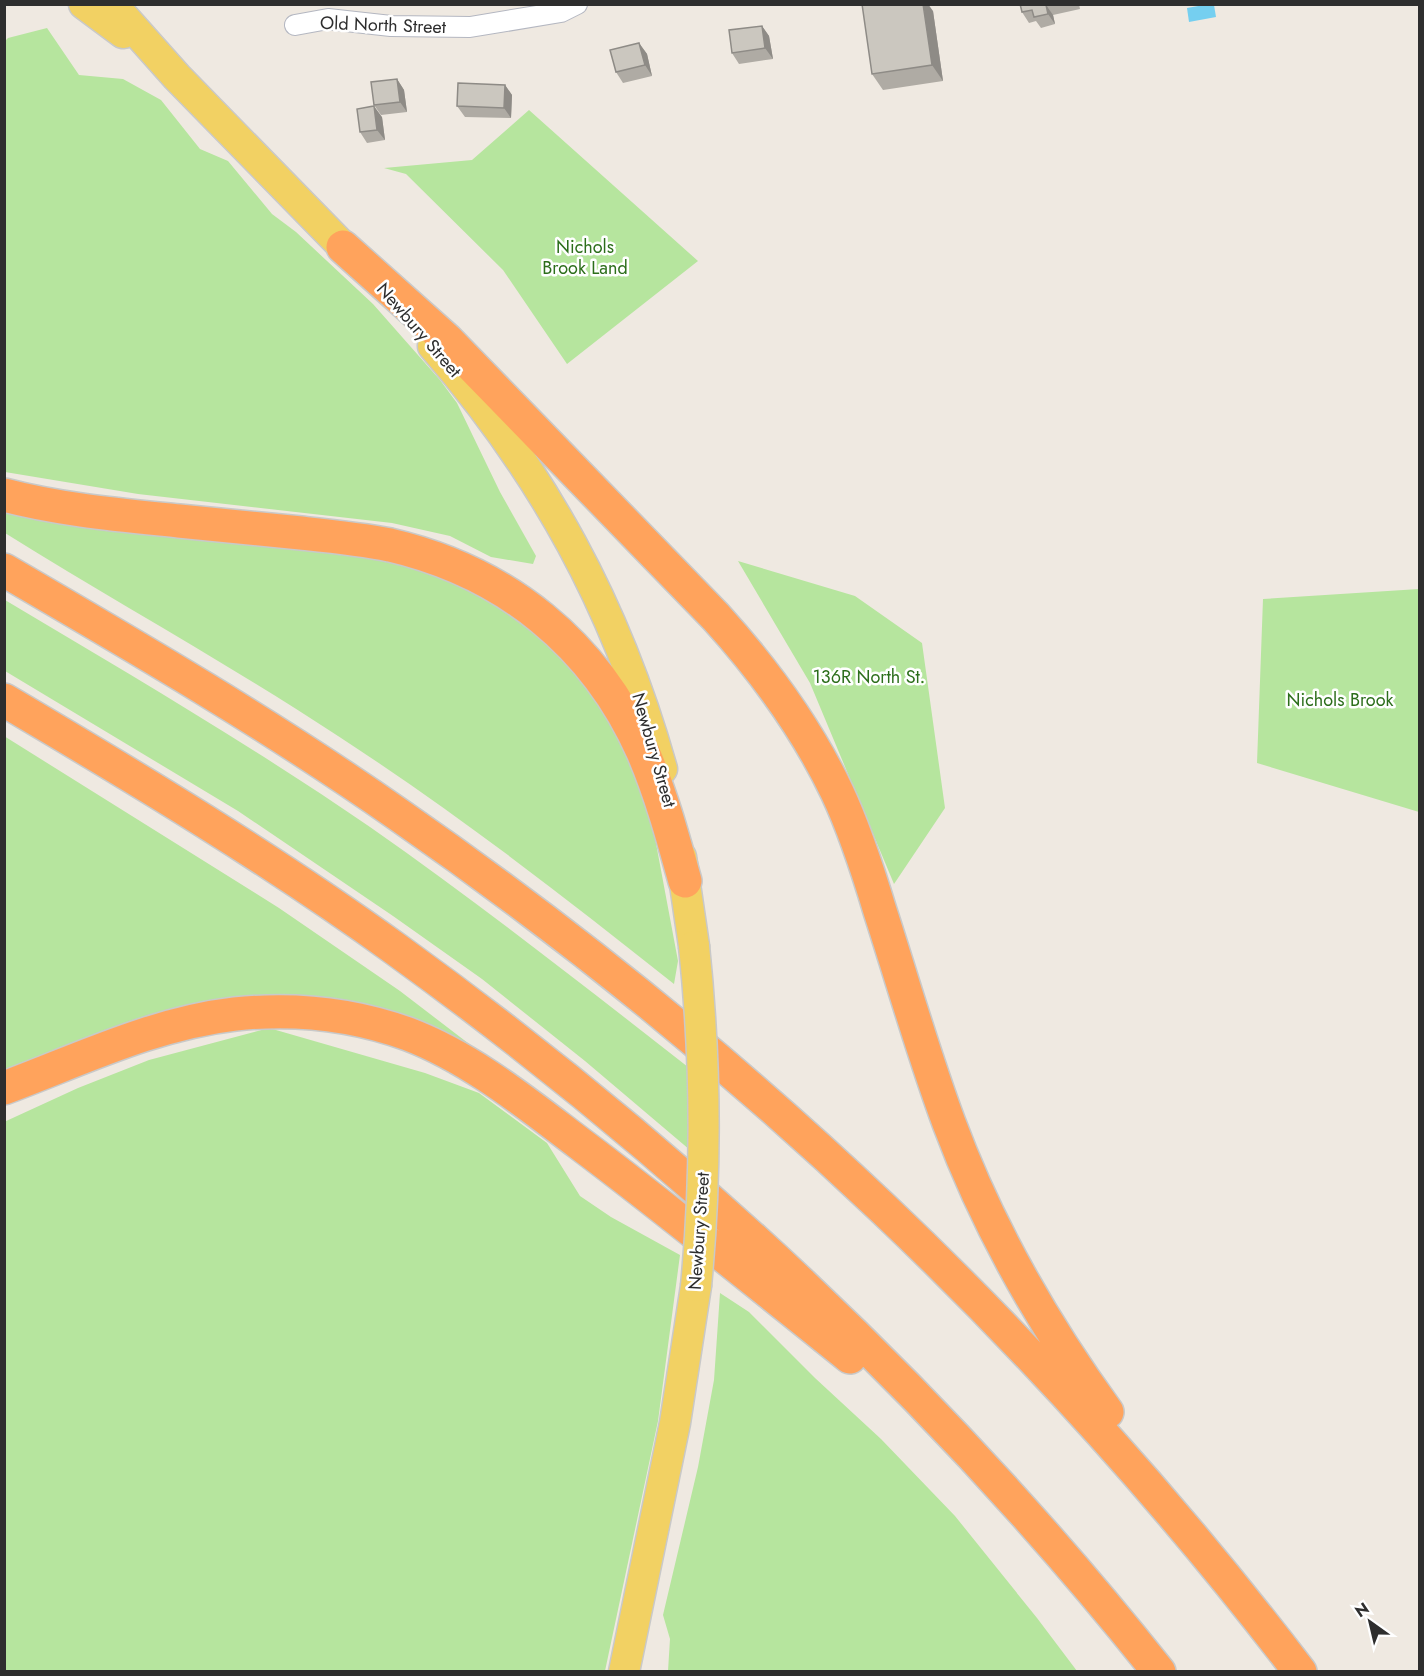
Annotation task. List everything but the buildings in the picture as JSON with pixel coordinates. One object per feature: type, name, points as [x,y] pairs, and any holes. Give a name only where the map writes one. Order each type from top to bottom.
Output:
[{"type":"highway","points":[[343,247],[447,340],[702,603],[758,665],[793,714],[837,792],[858,841],[949,1122],[973,1182],[1016,1272],[1074,1367],[1274,1638]]},
{"type":"highway","points":[[4,495],[114,514],[348,538],[389,545],[448,562],[503,590],[530,608],[568,641],[595,671],[613,696],[654,781],[685,881]]},
{"type":"highway","points":[[4,570],[223,699],[343,776],[517,900],[685,1032],[786,1119],[895,1219],[1028,1353],[1153,1491],[1222,1572],[1300,1671]]},
{"type":"highway","points":[[4,700],[164,794],[338,908],[459,996],[613,1118],[752,1238],[859,1340],[963,1446],[1054,1547],[1160,1671]]},
{"type":"highway","points":[[4,1088],[167,1028],[201,1019],[235,1014],[267,1011],[322,1014],[350,1018],[408,1035],[449,1053],[483,1073],[563,1131],[963,1446]]},
{"type":"main road","points":[[84,4],[177,77]]},
{"type":"main road","name":"Newbury Street","points":[[112,4],[177,77],[391,297],[481,403],[523,461],[578,552],[621,646],[648,723],[672,810],[685,881],[694,946],[703,1046],[705,1115],[702,1218],[696,1286],[677,1412],[624,1671]]},
{"type":"street","name":"Old North Street","points":[[295,25],[328,19],[392,26],[470,27],[561,12],[577,4]]},
{"type":"green space","points":[[47,28],[79,75],[123,79],[161,100],[200,149],[228,161],[272,214],[296,232],[373,304],[440,380],[457,403],[500,492],[536,556],[533,564],[491,557],[450,536],[392,523],[138,494],[5,472],[5,41],[8,38]]},
{"type":"green space","name":"Nichols Brook Land","points":[[529,110],[698,261],[567,364],[503,270],[406,174],[384,168],[472,160]]},
{"type":"green space","points":[[4,503],[402,559],[488,593],[553,644],[608,711],[649,806],[678,961],[674,984],[509,856],[382,765],[297,709],[5,533]]},
{"type":"green space","name":"136R North St.","points":[[738,561],[855,596],[922,643],[945,808],[894,884],[810,683]]},
{"type":"green space","name":"Nichols Brook","points":[[1419,589],[1419,812],[1257,763],[1263,599]]},
{"type":"green space","points":[[5,600],[235,739],[370,827],[491,915],[688,1067],[690,1150],[585,1061],[482,979],[393,916],[238,811],[5,671]]},
{"type":"green space","points":[[4,736],[279,908],[400,991],[494,1063],[328,1001],[5,1075]]},
{"type":"green space","points":[[269,1028],[425,1073],[479,1093],[547,1143],[580,1196],[611,1217],[680,1255],[658,1421],[605,1671],[5,1671],[4,1122],[78,1088],[149,1060]]},
{"type":"green space","points":[[720,1293],[749,1312],[815,1378],[881,1439],[955,1516],[1077,1671],[668,1671],[670,1639],[663,1615],[698,1467],[714,1380]]},
{"type":"water","points":[[1214,5],[1216,17],[1189,22],[1187,8]]}]
